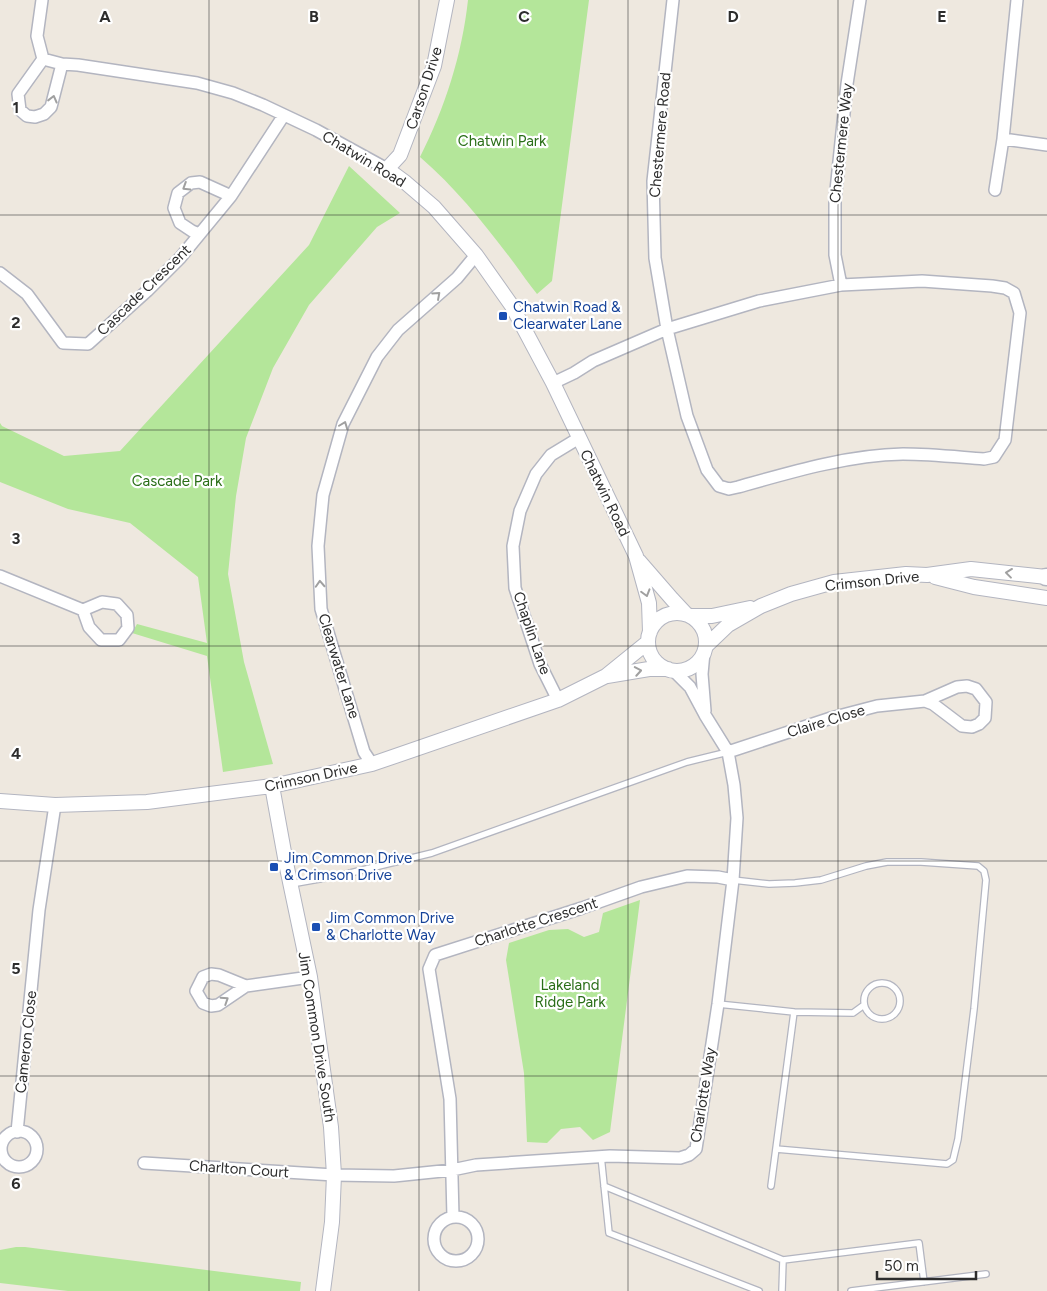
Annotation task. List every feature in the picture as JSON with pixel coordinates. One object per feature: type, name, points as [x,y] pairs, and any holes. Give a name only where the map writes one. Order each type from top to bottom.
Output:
[{"type":"street","points":[[42,0],[38,36],[44,58],[18,94],[20,110],[27,116],[35,117],[44,114],[51,107],[62,64]]},
{"type":"street","name":"Carson Drive","points":[[387,169],[400,155],[434,66],[447,0]]},
{"type":"street","name":"Chestermere Road","points":[[673,0],[652,181],[655,258],[667,329],[688,416],[707,470],[719,486],[729,489],[801,469],[863,458],[903,454],[984,459],[994,457],[1005,440],[1020,313],[1014,293],[1005,288],[992,286],[922,281],[840,285]]},
{"type":"street","name":"Chestermere Way","points":[[840,285],[835,255],[835,200],[847,84],[860,0]]},
{"type":"street","points":[[995,190],[1003,139],[1017,0]]},
{"type":"street","name":"Chatwin Road","points":[[44,58],[62,64],[197,83],[233,93],[316,130],[387,169],[434,207],[476,256],[512,306],[553,383],[636,556],[649,603],[649,637]]},
{"type":"street","name":"Cascade Crescent","points":[[0,273],[27,294],[64,343],[88,344],[147,291],[180,258],[231,196],[284,115]]},
{"type":"street","points":[[1003,139],[1047,145]]},
{"type":"street","name":"Cascade Crescent","points":[[199,234],[180,223],[174,208],[178,193],[191,183],[200,182],[231,196]]},
{"type":"street","name":"Clearwater Lane","points":[[372,764],[364,752],[321,609],[318,546],[323,495],[343,424],[377,357],[398,330],[457,278],[476,256]]},
{"type":"street","points":[[553,383],[593,361],[667,329],[759,301],[840,285]]},
{"type":"street","name":"Chaplin Lane","points":[[558,700],[540,664],[515,588],[513,546],[520,511],[536,474],[551,455],[579,438]]},
{"type":"street","name":"Chatwin Road","points":[[636,556],[672,599],[689,615]]},
{"type":"street","name":"Crimson Drive","points":[[705,649],[728,625],[761,606],[791,594],[834,582],[906,574],[927,575],[971,569],[1047,577]]},
{"type":"street","name":"Crimson Drive","points":[[927,575],[974,587],[1047,598]]},
{"type":"street","points":[[0,576],[83,610]]},
{"type":"street","name":"Crimson Drive","points":[[689,615],[712,616],[761,606]]},
{"type":"street","points":[[678,612],[689,615],[698,622],[706,637],[702,674],[705,715],[690,687],[671,670],[661,666],[654,659],[650,651],[649,637],[654,624],[669,614],[678,612]]},
{"type":"street","name":"Crimson Drive","points":[[0,801],[54,805],[147,802],[272,786],[372,764],[558,700],[606,676],[649,637]]},
{"type":"street","points":[[671,670],[683,670],[692,667],[699,660],[705,649]]},
{"type":"street","name":"Crimson Drive","points":[[606,676],[649,669],[671,670]]},
{"type":"street","name":"Claire Close","points":[[728,752],[831,718],[877,706],[925,701],[957,687],[966,686],[976,689],[986,702],[985,718],[980,724],[972,727],[962,726],[933,704],[925,701]]},
{"type":"street","name":"Charlotte Way","points":[[334,1175],[394,1176],[452,1170],[476,1165],[601,1156],[680,1158],[689,1155],[696,1149],[718,1004],[733,880],[738,818],[728,752],[705,715]]},
{"type":"street","name":"Jim Common Drive South","points":[[272,786],[310,977],[329,1103],[334,1175],[332,1222],[323,1291]]},
{"type":"street","name":"Cameron Close","points":[[17,1132],[39,910],[54,805]]},
{"type":"street","name":"Charlotte Crescent","points":[[453,1217],[450,1099],[429,969],[435,955],[582,908],[641,886],[687,876],[718,877],[733,880]]},
{"type":"street","points":[[246,986],[310,977]]},
{"type":"street","name":"Charlton Court","points":[[144,1163],[334,1175]]},
{"type":"lane","points":[[291,884],[342,875],[432,853],[687,762],[728,752]]},
{"type":"lane","points":[[733,880],[769,884],[795,883],[821,880],[866,866],[887,862],[921,862],[978,866],[984,872],[986,880],[974,1009],[958,1138],[953,1160],[947,1164],[776,1148]]},
{"type":"lane","points":[[880,982],[892,985],[900,994],[901,1000],[898,1012],[888,1019],[876,1019],[871,1016],[864,1005],[864,999],[869,988],[880,982]]},
{"type":"lane","points":[[718,1004],[794,1012],[852,1013],[864,1005]]},
{"type":"lane","points":[[771,1186],[794,1012]]},
{"type":"lane","points":[[601,1156],[609,1233],[760,1291]]},
{"type":"lane","points":[[604,1186],[783,1260],[920,1243],[924,1282]]},
{"type":"lane","points":[[782,1291],[783,1260]]},
{"type":"lane","points":[[851,1291],[986,1274]]},
{"type":"green space","name":"Chatwin Park","points":[[468,0],[589,0],[552,281],[537,294],[470,208],[446,181],[420,157],[437,120],[451,81],[457,61]]},
{"type":"green space","name":"Cascade Park","points":[[349,166],[400,213],[377,227],[309,305],[273,368],[246,438],[236,496],[228,574],[244,662],[273,764],[223,772],[207,656],[132,633],[137,624],[207,643],[198,577],[130,523],[68,509],[0,482],[0,423],[2,426],[64,456],[120,451],[309,245]]},
{"type":"green space","name":"Lakeland Ridge Park","points":[[640,900],[610,1132],[593,1140],[580,1127],[561,1129],[547,1143],[527,1142],[524,1073],[506,960],[509,943],[549,930],[568,929],[584,937],[599,932],[603,913]]},
{"type":"green space","points":[[16,1247],[301,1282],[300,1291],[68,1291],[0,1283],[0,1250]]},
{"type":"place","name":"Chatwin Road & Clearwater Lane","points":[[503,316]]},
{"type":"place","name":"Jim Common Drive & Crimson Drive","points":[[274,867]]},
{"type":"place","name":"Jim Common Drive & Charlotte Way","points":[[316,927]]}]
